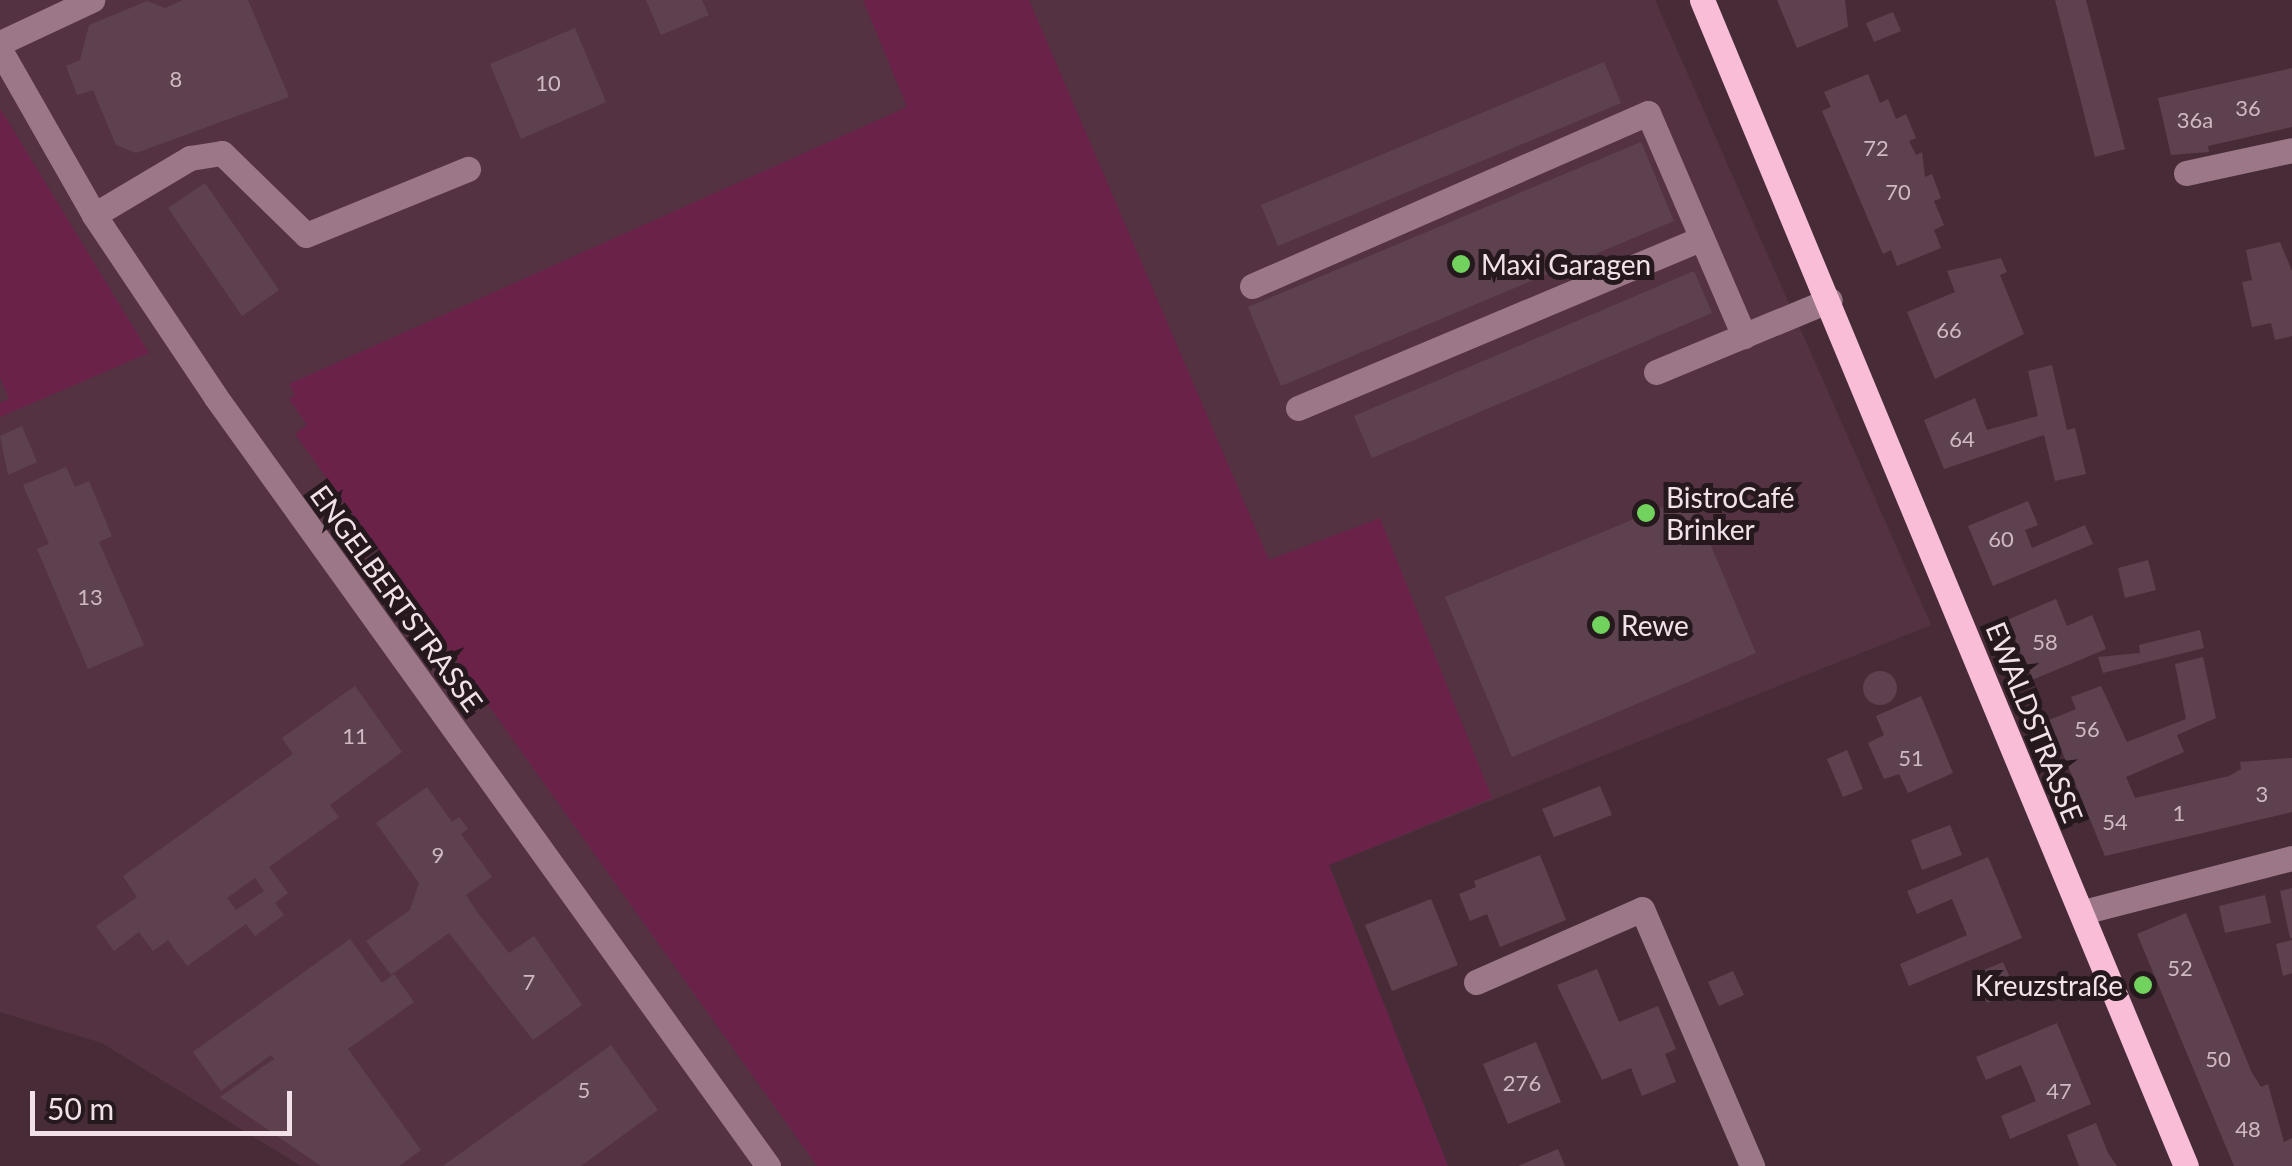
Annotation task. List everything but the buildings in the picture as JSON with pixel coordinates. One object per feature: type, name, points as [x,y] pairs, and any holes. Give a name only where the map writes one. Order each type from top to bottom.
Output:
[{"type":"main road","name":"EWALDSTRASSE","points":[[1702,0],[1830,300],[2186,1166]]},
{"type":"street","points":[[0,46],[92,0]]},
{"type":"street","name":"ENGELBERTSTRASSE","points":[[0,46],[94,215],[215,396],[768,1166]]},
{"type":"street","points":[[1252,286],[1648,113],[1744,336]]},
{"type":"street","points":[[2186,173],[2292,150]]},
{"type":"street","points":[[94,215],[190,158],[222,153],[306,235],[468,169]]},
{"type":"street","points":[[1298,408],[1702,238]]},
{"type":"street","points":[[1656,372],[1830,300]]},
{"type":"street","points":[[2082,912],[2292,858]]},
{"type":"street","points":[[1476,982],[1642,909],[1752,1166]]},
{"type":"shaded area","points":[[0,0],[1655,0],[1931,625],[1329,865],[1448,1166],[301,1166],[102,1043],[0,1012]]},
{"type":"shaded area","points":[[863,0],[1029,0],[1269,560],[1380,518],[1492,798],[1329,865],[1448,1166],[817,1166],[295,434],[307,425],[289,399],[295,395],[289,384],[907,107]]},
{"type":"shaded area","points":[[0,108],[149,353],[0,417],[0,403],[9,399],[0,377]]},
{"type":"place","name":"Maxi Garagen","points":[[1461,264]]},
{"type":"place","name":"BistroCafé Brinker","points":[[1646,513]]},
{"type":"place","name":"Rewe","points":[[1601,625]]},
{"type":"place","name":"Kreuzstraße","points":[[2143,985]]}]
